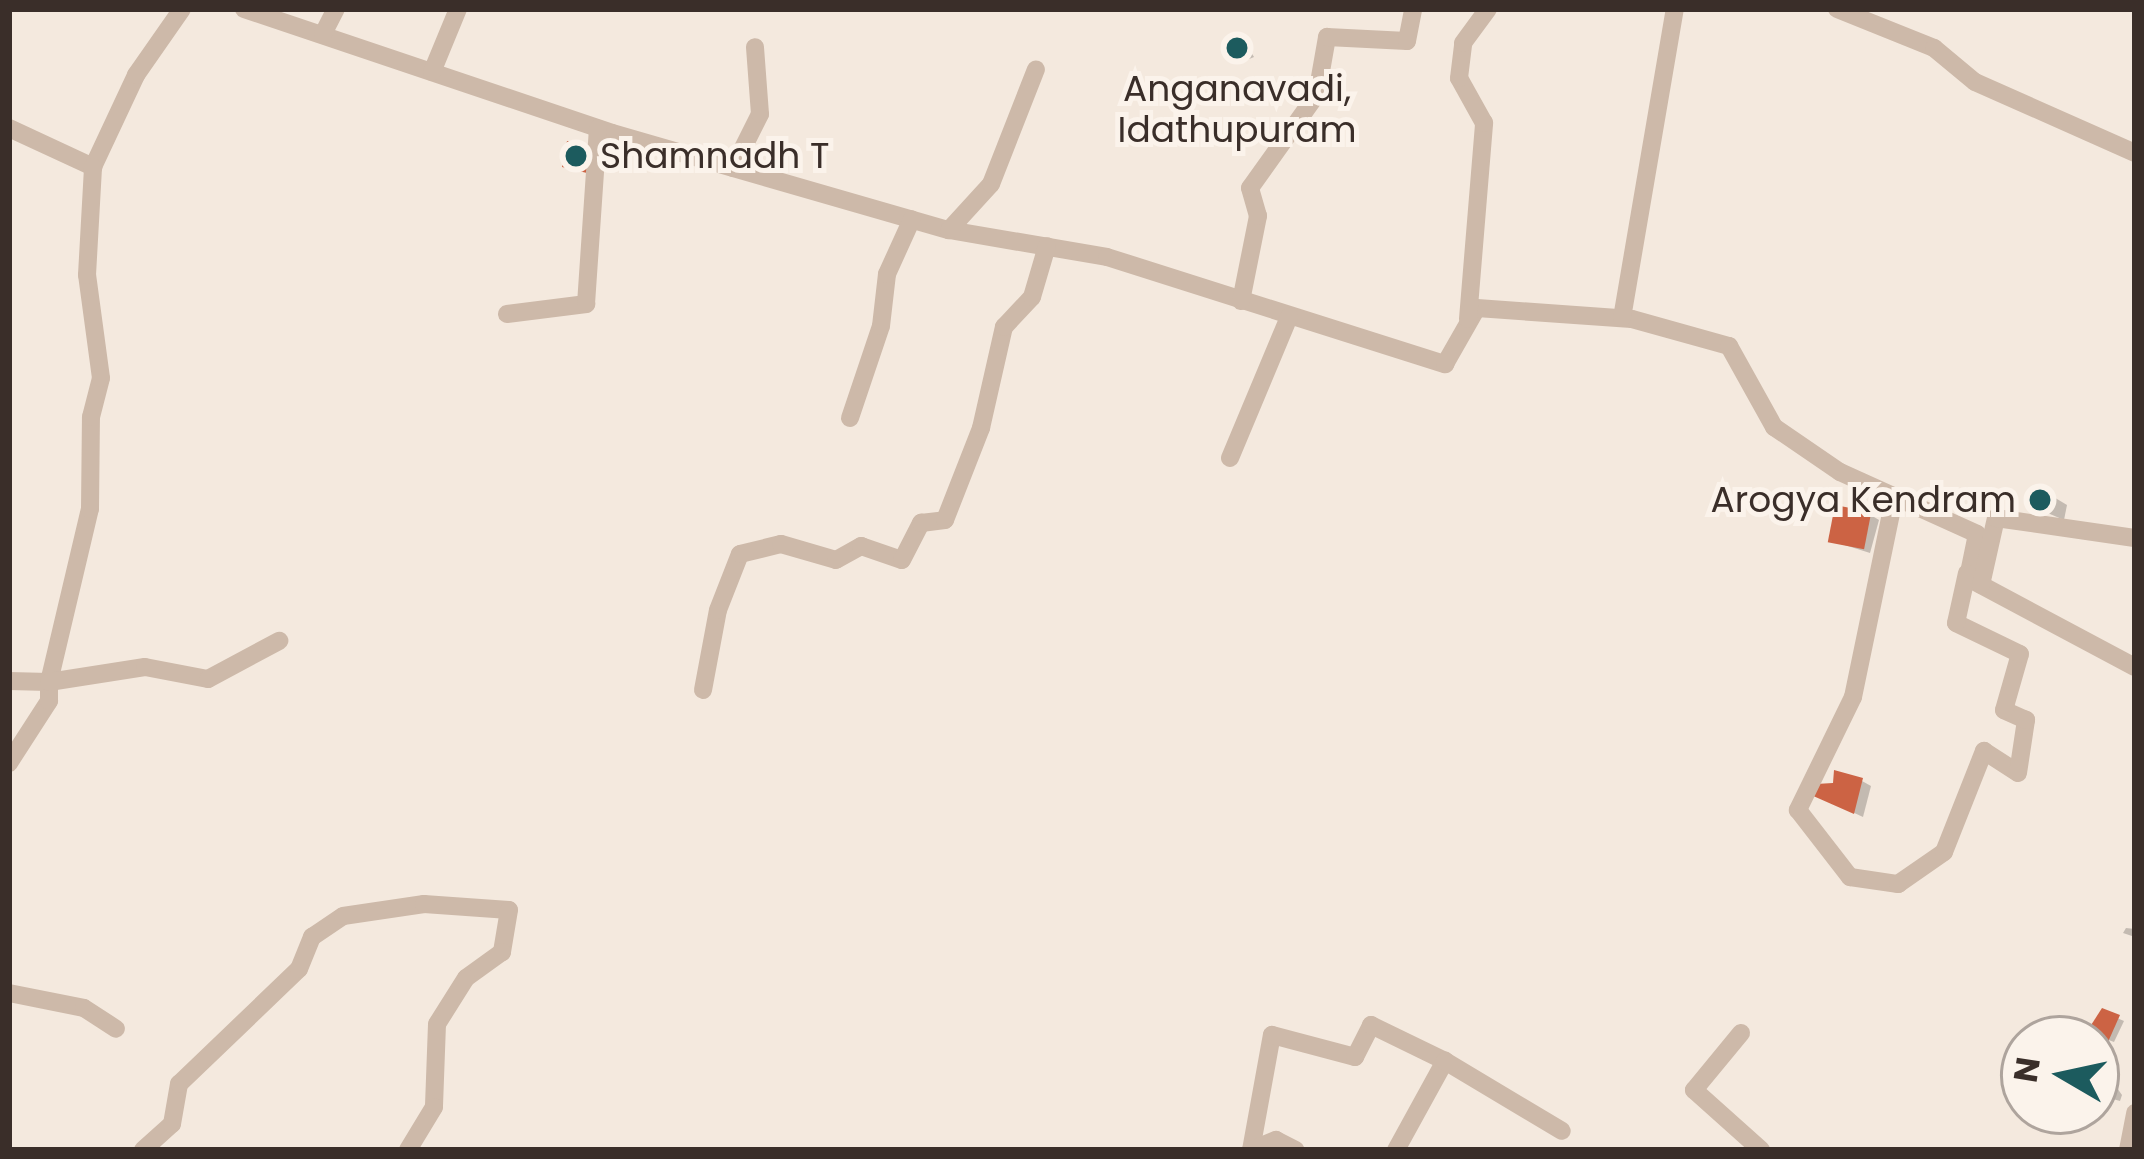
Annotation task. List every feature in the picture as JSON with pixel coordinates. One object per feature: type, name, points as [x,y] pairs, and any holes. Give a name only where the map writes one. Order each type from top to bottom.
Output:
[{"type":"street","points":[[9,763],[50,701],[49,682],[90,509],[91,417],[101,378],[86,275],[93,167],[136,75],[182,9]]},
{"type":"street","points":[[244,9],[598,128],[733,168],[949,230],[1107,256],[1445,364],[1477,308],[1622,318],[1729,346],[1774,427],[1894,499],[1977,534],[1974,579]]},
{"type":"street","points":[[323,34],[336,9]]},
{"type":"street","points":[[432,71],[458,9]]},
{"type":"street","points":[[1241,302],[1258,216],[1250,188],[1317,94],[1327,37],[1407,41],[1413,9]]},
{"type":"street","points":[[1468,324],[1484,123],[1460,78],[1463,43],[1488,9]]},
{"type":"street","points":[[1622,318],[1675,9]]},
{"type":"street","points":[[1838,9],[1934,49],[1976,82],[2135,153]]},
{"type":"street","points":[[733,168],[760,114],[755,47]]},
{"type":"street","points":[[949,230],[991,184],[1036,69]]},
{"type":"street","points":[[9,128],[93,167]]},
{"type":"street","points":[[507,314],[586,304],[598,128]]},
{"type":"street","points":[[850,418],[881,326],[887,274],[912,220]]},
{"type":"street","points":[[704,690],[718,610],[740,554],[781,544],[836,560],[861,546],[902,560],[921,523],[945,520],[981,428],[1004,327],[1032,297],[1047,247]]},
{"type":"street","points":[[1230,458],[1289,317]]},
{"type":"street","points":[[1894,499],[1853,697],[1798,810],[1850,877],[1898,884],[1945,852],[1984,751],[2018,773],[2026,720],[2004,710],[2020,654],[1956,623],[1996,518],[2135,538]]},
{"type":"street","points":[[1974,579],[2135,667]]},
{"type":"street","points":[[9,681],[49,682],[145,667],[208,679],[279,641]]},
{"type":"street","points":[[143,1150],[172,1124],[179,1084],[298,969],[312,937],[343,916],[424,904],[509,910],[502,952],[466,978],[437,1024],[434,1106],[408,1150]]},
{"type":"street","points":[[9,992],[52,997],[116,1029]]},
{"type":"street","points":[[1251,1150],[1272,1035],[1355,1057],[1371,1025],[1445,1061],[1562,1131]]},
{"type":"street","points":[[1741,1034],[1694,1090],[1761,1150]]},
{"type":"street","points":[[1396,1150],[1445,1061]]},
{"type":"street","points":[[2128,1150],[2135,1113]]},
{"type":"street","points":[[1251,1150],[1276,1140],[1296,1150]]},
{"type":"building","name":"Anganavadi, Idathupuram","points":[[1241,34],[1250,54],[1234,61],[1225,41]]},
{"type":"building","name":"Shamnadh T","points":[[567,141],[589,145],[587,173],[562,167]]},
{"type":"building","name":"Arogya Kendram","points":[[2036,489],[2048,490],[2046,510],[2034,509]]},
{"type":"building","points":[[1835,505],[1871,512],[1864,549],[1828,542]]},
{"type":"building","points":[[1834,770],[1863,778],[1854,814],[1811,795],[1816,784],[1833,783]]},
{"type":"place","name":"Anganavadi, Idathupuram","points":[[1237,48]]},
{"type":"place","name":"Shamnadh T","points":[[576,156]]},
{"type":"place","name":"Arogya Kendram","points":[[2040,500]]}]
